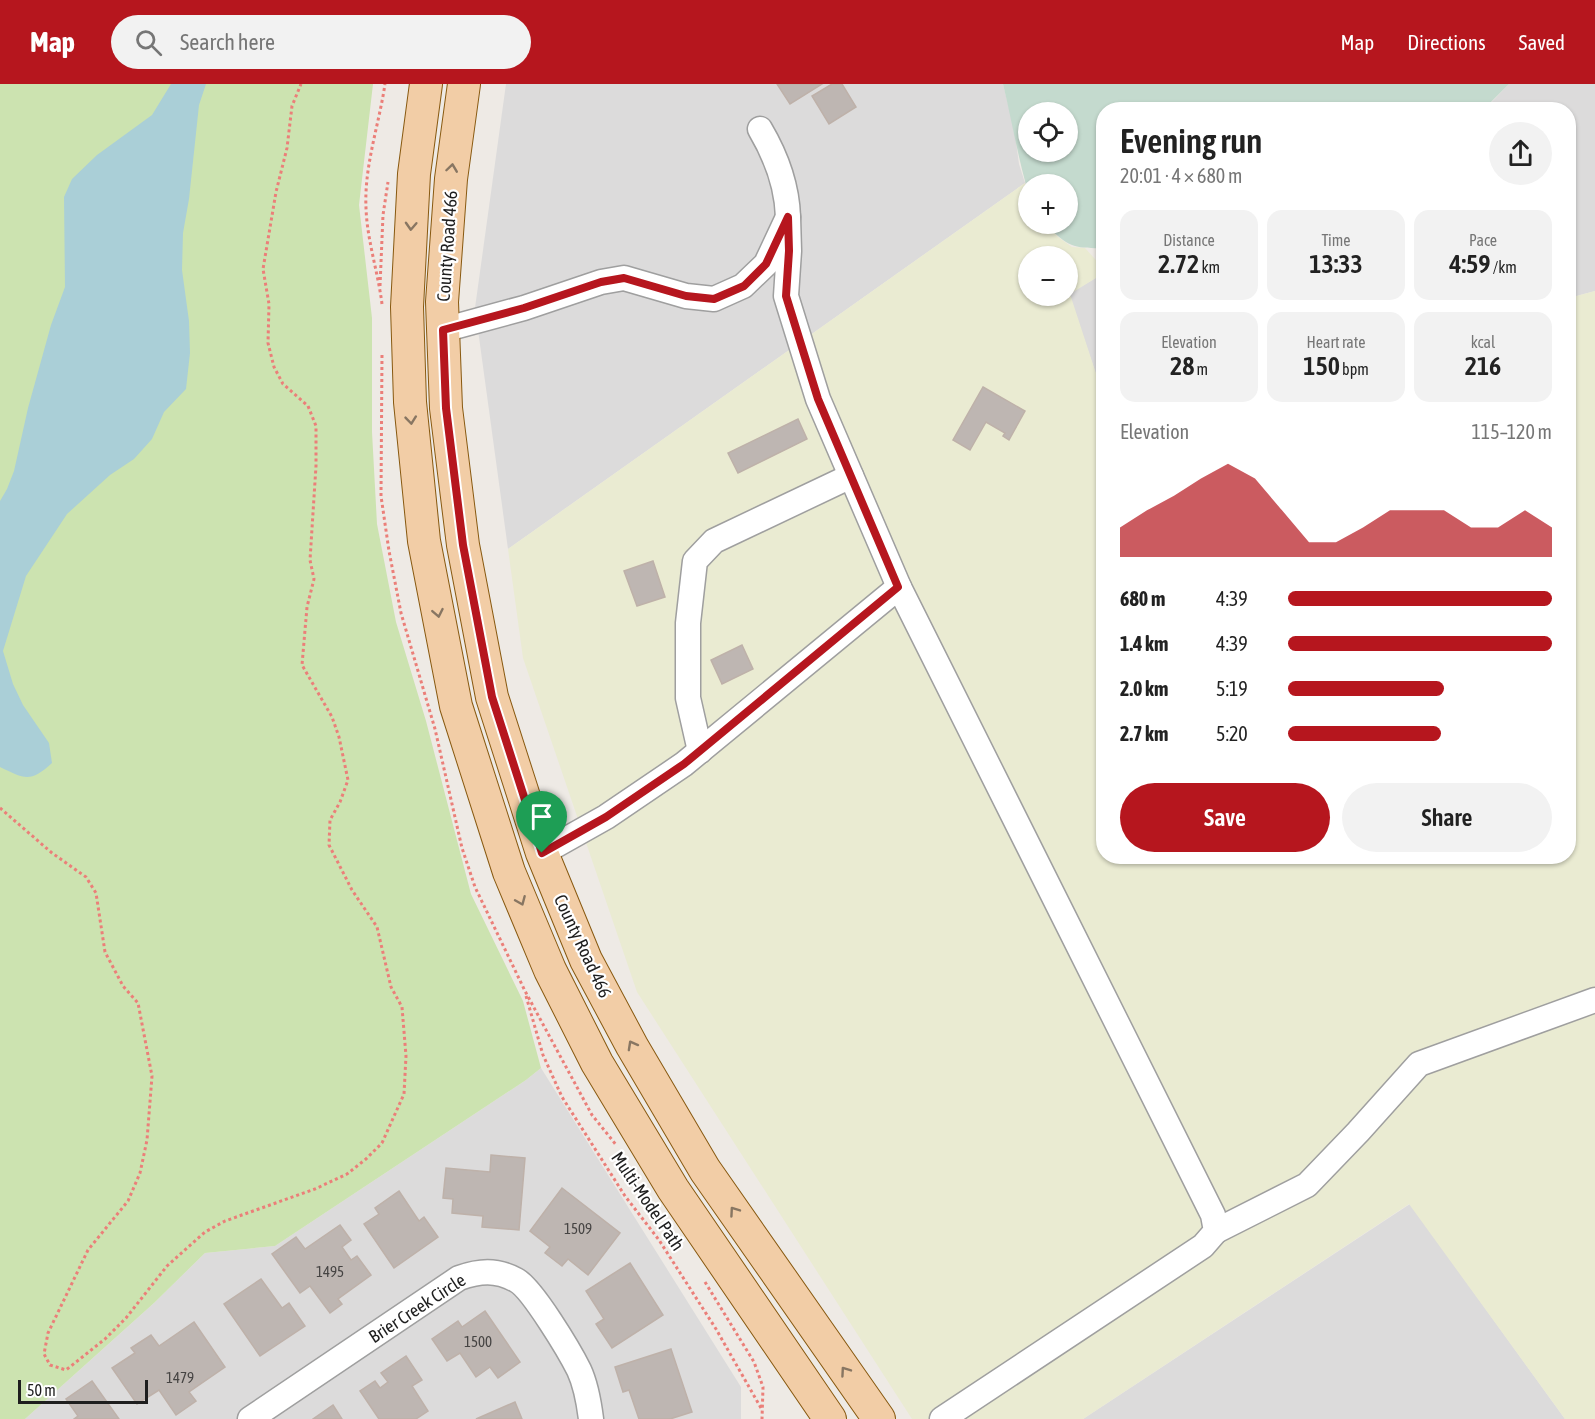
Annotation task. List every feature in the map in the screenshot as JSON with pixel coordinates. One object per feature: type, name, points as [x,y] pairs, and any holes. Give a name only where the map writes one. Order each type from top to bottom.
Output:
[{"type":"main road","name":"County Road 466","points":[[426,84],[414,174],[407,307],[410,402],[424,541],[456,706],[509,872],[550,970],[597,1063],[673,1189],[830,1419]]},
{"type":"main road","name":"County Road 466","points":[[464,84],[451,179],[442,302],[446,408],[463,545],[492,697],[542,853],[586,960],[632,1046],[705,1170],[879,1419]]},
{"type":"main road","points":[[493,823],[511,847],[527,856],[542,853]]},
{"type":"street","points":[[760,129],[770,147],[787,194],[789,251],[786,296],[818,399],[898,587],[1213,1215],[1216,1231]]},
{"type":"street","points":[[443,330],[524,308],[601,282],[624,278],[686,296],[714,299],[744,286],[766,264],[788,217]]},
{"type":"street","points":[[700,751],[688,698],[688,623],[695,561],[714,541],[851,476]]},
{"type":"street","points":[[542,853],[606,817],[684,764],[898,587]]},
{"type":"street","points":[[942,1419],[1203,1246],[1216,1231],[1307,1185],[1419,1064],[1595,999]]},
{"type":"street","name":"Brier Creek Circle","points":[[250,1419],[459,1278],[477,1271],[493,1272],[518,1280],[528,1290],[579,1371],[587,1394],[591,1419]]},
{"type":"path","points":[[0,808],[52,853],[86,877],[96,893],[105,952],[123,986],[138,1002],[152,1076],[147,1140],[140,1173],[128,1201],[88,1250],[48,1333],[44,1354],[50,1365],[66,1370],[105,1339],[126,1318],[167,1266],[206,1232],[225,1221],[315,1189],[347,1174],[366,1159],[382,1143],[404,1094],[406,1056],[402,1007],[392,987],[377,927],[352,890],[328,845],[330,820],[348,780],[339,738],[332,717],[302,665],[307,607],[314,579],[310,560],[316,426],[308,406],[283,384],[274,367],[268,343],[269,304],[263,269],[276,192],[284,165],[292,106],[301,84]]},
{"type":"path","points":[[380,291],[369,241],[365,207],[368,172],[385,84]]},
{"type":"path","name":"Multi-Model Path","points":[[525,991],[543,1055],[562,1097],[625,1196],[659,1240],[716,1329],[762,1409],[762,1419]]},
{"type":"shaded area","points":[[506,84],[1003,84],[1022,174],[1018,174],[1018,188],[508,549],[475,308]]},
{"type":"shaded area","points":[[1509,84],[1595,84],[1595,291],[1576,296],[1576,102],[1492,102]]},
{"type":"shaded area","points":[[1096,278],[1096,374],[1073,306],[1078,306],[1078,289]]},
{"type":"shaded area","points":[[541,1068],[741,1387],[741,1419],[25,1419],[154,1303],[205,1253],[275,1246]]},
{"type":"shaded area","points":[[1410,1204],[1565,1419],[1083,1419]]},
{"type":"green space","points":[[0,84],[373,84],[359,205],[372,318],[372,432],[377,524],[396,622],[426,721],[471,894],[523,1001],[541,1068],[275,1246],[205,1253],[154,1303],[25,1419],[0,1419]]},
{"type":"green space","points":[[1003,84],[1509,84],[1491,102],[1096,102],[1096,248],[1071,245],[1056,234],[1078,234],[1078,174],[1023,174],[1020,162],[1078,162],[1078,102],[1018,102],[1018,154]]},
{"type":"green space","points":[[1018,188],[1018,234],[1055,234],[1071,246],[1018,246],[1018,306],[1074,306],[1096,374],[1096,864],[1576,864],[1576,296],[1595,291],[1595,1419],[1565,1419],[1409,1204],[1083,1419],[912,1419],[637,992],[523,658],[508,549]]},
{"type":"green space","points":[[1078,247],[1085,248],[1096,260],[1096,278],[1078,289]]},
{"type":"water","points":[[171,84],[206,84],[199,105],[183,233],[182,270],[189,321],[190,353],[186,389],[164,412],[152,439],[134,459],[110,475],[67,514],[26,576],[3,651],[13,684],[23,705],[49,743],[52,763],[38,774],[22,776],[0,767],[0,501],[14,471],[28,408],[51,325],[65,287],[64,197],[72,179],[97,155],[152,115]]},
{"type":"building","points":[[777,84],[822,84],[790,104]]},
{"type":"building","points":[[832,84],[842,84],[856,107],[829,124],[812,96]]},
{"type":"building","points":[[983,387],[1025,411],[1009,440],[1003,436],[1005,433],[986,422],[970,450],[953,440]]},
{"type":"building","points":[[798,419],[807,439],[738,473],[728,453]]},
{"type":"building","points":[[653,561],[665,597],[637,606],[624,571]]},
{"type":"building","points":[[742,645],[753,669],[722,684],[711,660]]},
{"type":"building","points":[[491,1155],[525,1158],[519,1230],[482,1227],[483,1216],[452,1213],[453,1199],[443,1198],[446,1168],[490,1172]]},
{"type":"building","points":[[562,1188],[620,1233],[588,1275],[568,1259],[562,1266],[545,1253],[550,1247],[530,1231]]},
{"type":"building","points":[[399,1191],[419,1221],[424,1217],[438,1237],[394,1268],[364,1224],[379,1214],[375,1208]]},
{"type":"building","points":[[340,1225],[351,1240],[342,1247],[351,1260],[357,1256],[371,1275],[338,1299],[342,1304],[330,1313],[310,1286],[300,1293],[272,1254],[296,1237],[305,1249]]},
{"type":"building","points":[[630,1263],[663,1315],[612,1348],[596,1324],[604,1319],[586,1291]]},
{"type":"building","points":[[261,1279],[282,1308],[289,1303],[305,1326],[260,1356],[224,1304]]},
{"type":"building","points":[[485,1311],[520,1362],[498,1378],[490,1367],[476,1377],[460,1353],[447,1361],[432,1339],[458,1321],[462,1327]]},
{"type":"building","points":[[194,1322],[225,1367],[189,1392],[196,1401],[176,1415],[159,1390],[137,1404],[112,1368],[135,1353],[131,1348],[151,1335],[159,1346]]},
{"type":"building","points":[[671,1349],[692,1412],[670,1419],[639,1419],[629,1390],[623,1392],[615,1367]]},
{"type":"building","points":[[406,1356],[422,1380],[412,1386],[428,1411],[416,1419],[379,1419],[360,1391],[375,1381],[380,1388],[388,1382],[381,1373]]},
{"type":"building","points":[[92,1381],[119,1419],[74,1419],[78,1416],[66,1399]]},
{"type":"building","points":[[515,1402],[522,1419],[476,1419]]},
{"type":"building","points":[[333,1405],[342,1419],[313,1419]]},
{"type":"route","points":[[788,217],[789,251],[786,296],[818,399],[898,587],[684,764],[606,817],[542,853],[492,697],[463,545],[446,408],[443,330],[524,308],[601,282],[624,278],[686,296],[714,299],[744,286],[766,264],[788,217]]}]
